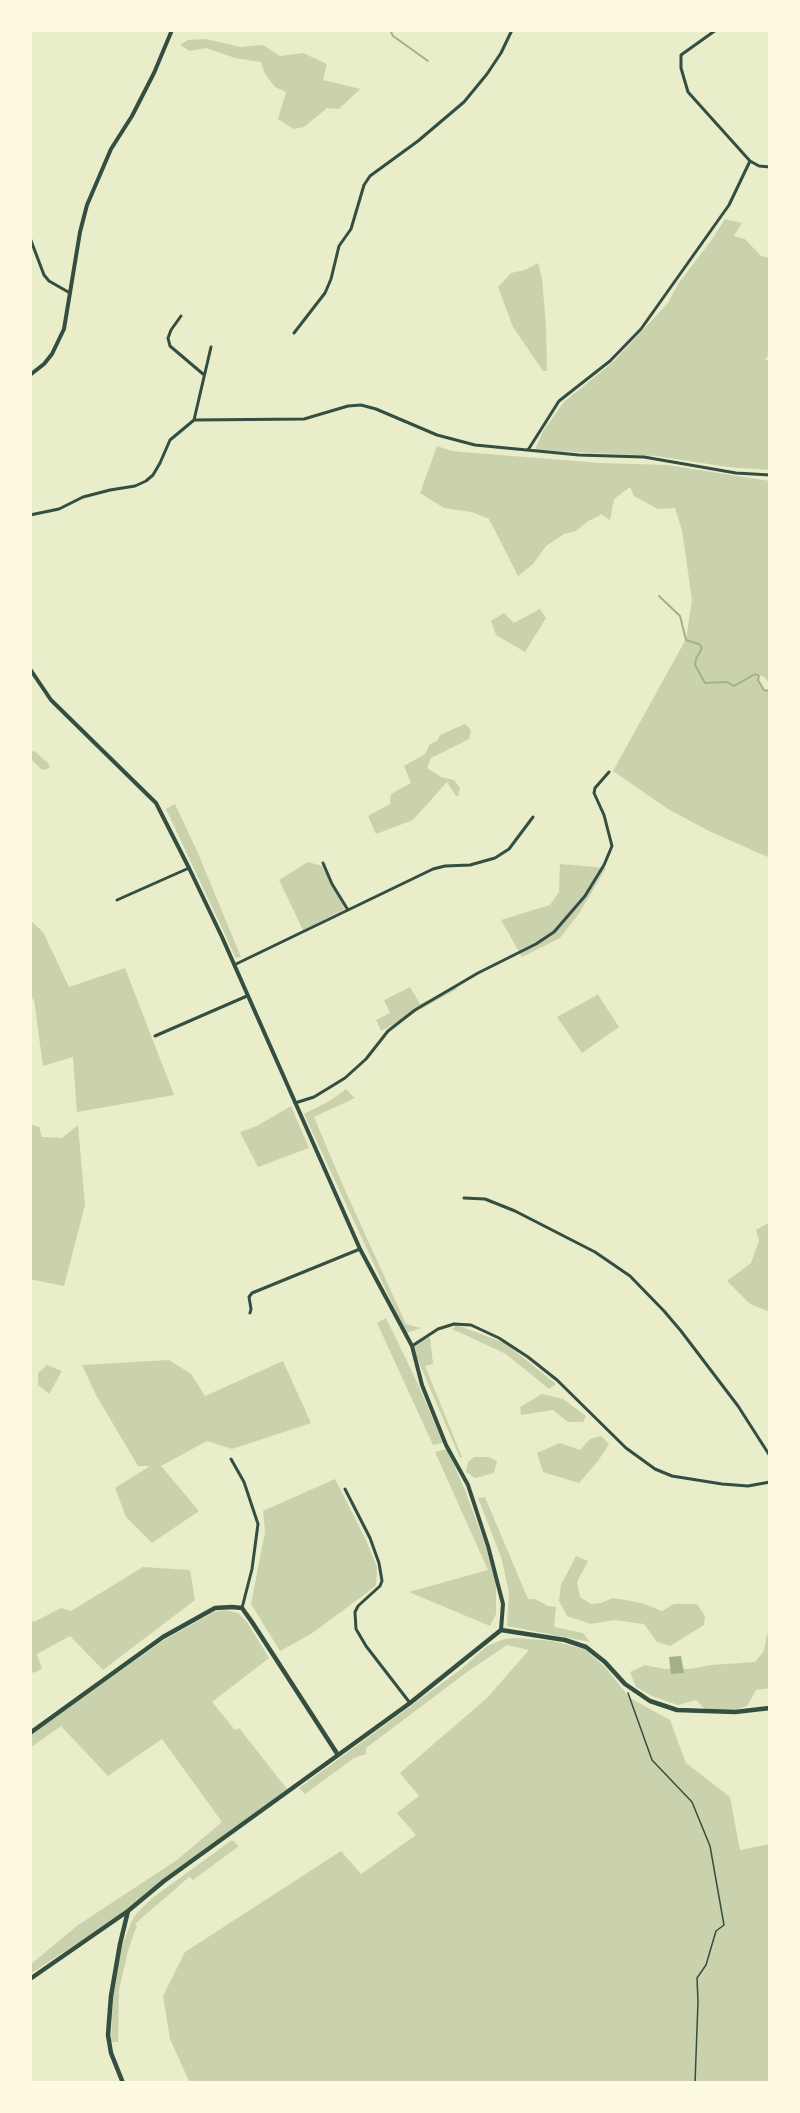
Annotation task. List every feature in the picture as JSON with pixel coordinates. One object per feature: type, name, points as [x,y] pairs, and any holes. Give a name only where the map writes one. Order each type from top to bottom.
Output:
[{"type":"main road","points":[[30,1732],[164,1637],[203,1613],[224,1607],[242,1608],[338,1755]]},
{"type":"main road","points":[[30,1979],[128,1911],[164,1881],[410,1703],[462,1664],[501,1630],[565,1640],[586,1647],[605,1662],[625,1684],[650,1701],[677,1710],[735,1712],[770,1708]]},
{"type":"main road","points":[[123,2083],[111,2053],[108,2035],[111,1996],[128,1911]]},
{"type":"street","points":[[30,375],[52,354],[64,329],[80,232],[87,204],[111,149],[132,116],[154,74],[172,30]]},
{"type":"street","points":[[294,333],[325,292],[331,279],[339,246],[351,229],[364,185],[370,176],[418,141],[464,102],[487,74],[512,30]]},
{"type":"street","points":[[716,30],[681,55],[683,80],[688,92],[750,161],[759,166],[770,167]]},
{"type":"street","points":[[528,450],[559,401],[610,361],[652,315],[729,205],[750,161]]},
{"type":"street","points":[[30,238],[44,275],[49,281],[70,293]]},
{"type":"street","points":[[181,316],[171,330],[168,339],[170,346],[203,374]]},
{"type":"street","points":[[30,514],[59,508],[83,497],[135,486],[153,475],[170,440],[194,420],[211,347]]},
{"type":"street","points":[[194,420],[304,419],[348,406],[361,405],[458,442],[528,450],[652,458],[717,470],[770,475]]},
{"type":"street","points":[[30,669],[51,700],[156,803],[189,868],[360,1249],[412,1346],[426,1395],[446,1445],[468,1485],[488,1546],[503,1604],[501,1630]]},
{"type":"street","points":[[295,1103],[314,1097],[345,1078],[366,1059],[388,1031],[415,1010],[554,932],[585,896],[604,865],[612,846],[604,815],[594,793],[595,788],[609,772]]},
{"type":"street","points":[[234,965],[433,870],[445,866],[470,865],[495,858],[509,849],[533,817]]},
{"type":"street","points":[[323,863],[332,884],[348,910]]},
{"type":"street","points":[[117,900],[189,868]]},
{"type":"street","points":[[155,1036],[247,996]]},
{"type":"street","points":[[464,1198],[484,1199],[515,1211],[595,1252],[630,1276],[681,1331],[738,1406],[770,1456]]},
{"type":"street","points":[[250,1313],[249,1298],[252,1293],[360,1249]]},
{"type":"street","points":[[412,1346],[438,1329],[454,1324],[471,1325],[499,1338],[528,1357],[557,1380],[626,1448],[655,1469],[672,1476],[722,1484],[747,1486],[770,1482]]},
{"type":"street","points":[[231,1459],[244,1482],[258,1524],[252,1569],[242,1608]]},
{"type":"street","points":[[345,1489],[370,1538],[379,1563],[382,1581],[380,1586],[358,1606],[355,1612],[356,1629],[366,1646],[410,1703]]},
{"type":"path","points":[[625,1684],[652,1760],[692,1802],[710,1846],[721,1907],[724,1925],[716,1931],[706,1965],[697,1978],[695,2083]]},
{"type":"shaded area","points":[[206,39],[240,47],[263,45],[280,56],[303,53],[327,64],[323,80],[360,89],[339,109],[327,108],[304,127],[294,129],[278,119],[286,92],[275,87],[265,74],[261,62],[235,58],[206,48],[190,51],[180,45],[188,40]]},
{"type":"shaded area","points":[[725,219],[742,223],[734,236],[745,239],[761,256],[770,258],[770,354],[765,359],[770,361],[770,470],[728,467],[656,456],[535,450],[543,431],[564,402],[613,362],[668,303],[678,284]]},
{"type":"shaded area","points":[[538,263],[542,278],[546,326],[547,371],[543,371],[513,327],[498,287],[511,273],[525,270]]},
{"type":"shaded area","points":[[437,446],[452,451],[475,453],[601,463],[667,465],[770,481],[770,684],[763,676],[756,675],[764,690],[770,691],[770,858],[709,831],[668,809],[613,771],[686,639],[692,600],[682,530],[675,508],[658,509],[634,496],[630,487],[614,499],[610,520],[599,513],[601,515],[588,521],[576,531],[564,534],[546,546],[533,564],[518,576],[489,519],[472,512],[444,508],[420,493]]},
{"type":"shaded area","points":[[540,609],[546,618],[525,652],[496,635],[491,621],[504,613],[514,623]]},
{"type":"shaded area","points":[[465,724],[471,730],[469,739],[431,758],[427,768],[441,777],[454,780],[460,788],[458,796],[447,782],[413,820],[376,834],[368,816],[390,804],[391,794],[411,783],[404,766],[425,754],[430,744],[437,741],[440,735]]},
{"type":"shaded area","points":[[34,751],[48,763],[50,768],[42,770],[30,758],[30,752]]},
{"type":"shaded area","points":[[175,804],[241,957],[236,958],[166,809]]},
{"type":"shaded area","points":[[308,862],[322,866],[345,909],[303,930],[279,880]]},
{"type":"shaded area","points":[[560,864],[606,868],[580,912],[560,938],[522,957],[501,920],[550,905],[559,892]]},
{"type":"shaded area","points":[[30,920],[43,932],[69,987],[125,968],[174,1095],[77,1112],[73,1057],[43,1066],[34,1000],[30,997]]},
{"type":"shaded area","points":[[455,986],[457,989],[381,1031],[376,1020],[390,1013],[384,1000],[410,987],[420,1004]]},
{"type":"shaded area","points":[[597,993],[619,1027],[582,1053],[557,1017]]},
{"type":"shaded area","points":[[346,1089],[355,1098],[314,1117],[406,1324],[421,1328],[406,1333],[304,1114]]},
{"type":"shaded area","points":[[291,1106],[309,1148],[258,1167],[240,1132],[257,1126]]},
{"type":"shaded area","points":[[30,1124],[39,1127],[42,1137],[62,1138],[78,1125],[85,1205],[64,1286],[30,1279]]},
{"type":"shaded area","points":[[770,1222],[770,1312],[750,1304],[727,1281],[751,1263],[759,1241],[756,1230]]},
{"type":"shaded area","points":[[386,1318],[443,1443],[433,1445],[377,1323]]},
{"type":"shaded area","points":[[457,1325],[505,1343],[556,1384],[549,1389],[506,1354],[452,1329]]},
{"type":"shaded area","points":[[430,1337],[433,1364],[425,1366],[462,1457],[460,1458],[411,1344]]},
{"type":"shaded area","points":[[169,1360],[191,1374],[205,1396],[283,1361],[311,1423],[232,1449],[207,1441],[161,1466],[199,1511],[152,1543],[126,1517],[115,1488],[150,1466],[138,1466],[96,1395],[82,1365]]},
{"type":"shaded area","points":[[47,1365],[62,1371],[49,1394],[38,1385],[38,1373]]},
{"type":"shaded area","points":[[542,1394],[563,1399],[586,1416],[583,1422],[568,1422],[553,1410],[521,1415],[520,1407]]},
{"type":"shaded area","points":[[601,1436],[609,1444],[579,1483],[543,1472],[537,1453],[560,1443],[580,1450],[590,1439]]},
{"type":"shaded area","points":[[447,1449],[485,1544],[496,1584],[496,1614],[490,1626],[409,1592],[488,1570],[435,1452]]},
{"type":"shaded area","points":[[474,1457],[488,1457],[497,1461],[494,1473],[475,1478],[466,1472],[468,1462]]},
{"type":"shaded area","points":[[335,1479],[377,1567],[376,1586],[311,1634],[280,1651],[251,1604],[265,1532],[263,1511]]},
{"type":"shaded area","points":[[485,1497],[528,1599],[535,1599],[548,1606],[556,1607],[554,1627],[583,1633],[590,1642],[507,1626],[509,1592],[501,1557],[478,1498]]},
{"type":"shaded area","points":[[576,1556],[588,1561],[577,1582],[580,1597],[591,1604],[613,1598],[642,1603],[662,1611],[674,1604],[697,1604],[705,1616],[704,1625],[670,1646],[657,1642],[644,1624],[614,1620],[591,1624],[567,1616],[559,1601],[561,1585]]},
{"type":"shaded area","points":[[143,1567],[190,1570],[195,1600],[103,1670],[70,1636],[37,1654],[42,1669],[33,1673],[30,1670],[30,1622],[61,1608],[71,1611]]},
{"type":"shaded area","points":[[225,1610],[238,1613],[247,1622],[269,1658],[212,1702],[235,1730],[239,1728],[287,1789],[146,1893],[127,1914],[30,1974],[30,1965],[78,1925],[177,1860],[222,1822],[162,1739],[108,1776],[61,1726],[30,1748],[30,1735],[164,1640],[214,1612]]},
{"type":"shaded area","points":[[770,1631],[770,1688],[756,1690],[747,1706],[728,1712],[707,1711],[696,1700],[678,1705],[652,1696],[636,1687],[630,1672],[645,1665],[664,1669],[690,1669],[755,1662],[764,1651]]},
{"type":"shaded area","points":[[504,1639],[553,1641],[584,1649],[605,1667],[630,1698],[670,1720],[686,1763],[730,1797],[740,1850],[770,1844],[770,2083],[190,2083],[170,2039],[163,1996],[185,1952],[341,1851],[361,1874],[416,1835],[397,1813],[419,1796],[400,1773],[487,1698],[529,1650],[507,1645],[366,1748],[366,1754],[354,1758],[305,1794],[299,1788],[460,1670],[487,1646]]},
{"type":"shaded area","points":[[681,1656],[684,1673],[671,1674],[669,1657]]},
{"type":"shaded area","points":[[232,1840],[239,1846],[193,1880],[189,1877],[135,1924],[137,1926],[129,1947],[119,1990],[118,2042],[111,2042],[113,1994],[122,1946],[136,1914],[151,1899]]},
{"type":"waterway","points":[[390,30],[393,36],[428,61]]},
{"type":"waterway","points":[[659,596],[680,616],[686,640],[699,644],[702,648],[695,665],[705,683],[727,682],[734,686],[755,674],[759,676],[758,680],[764,690],[770,691]]}]
